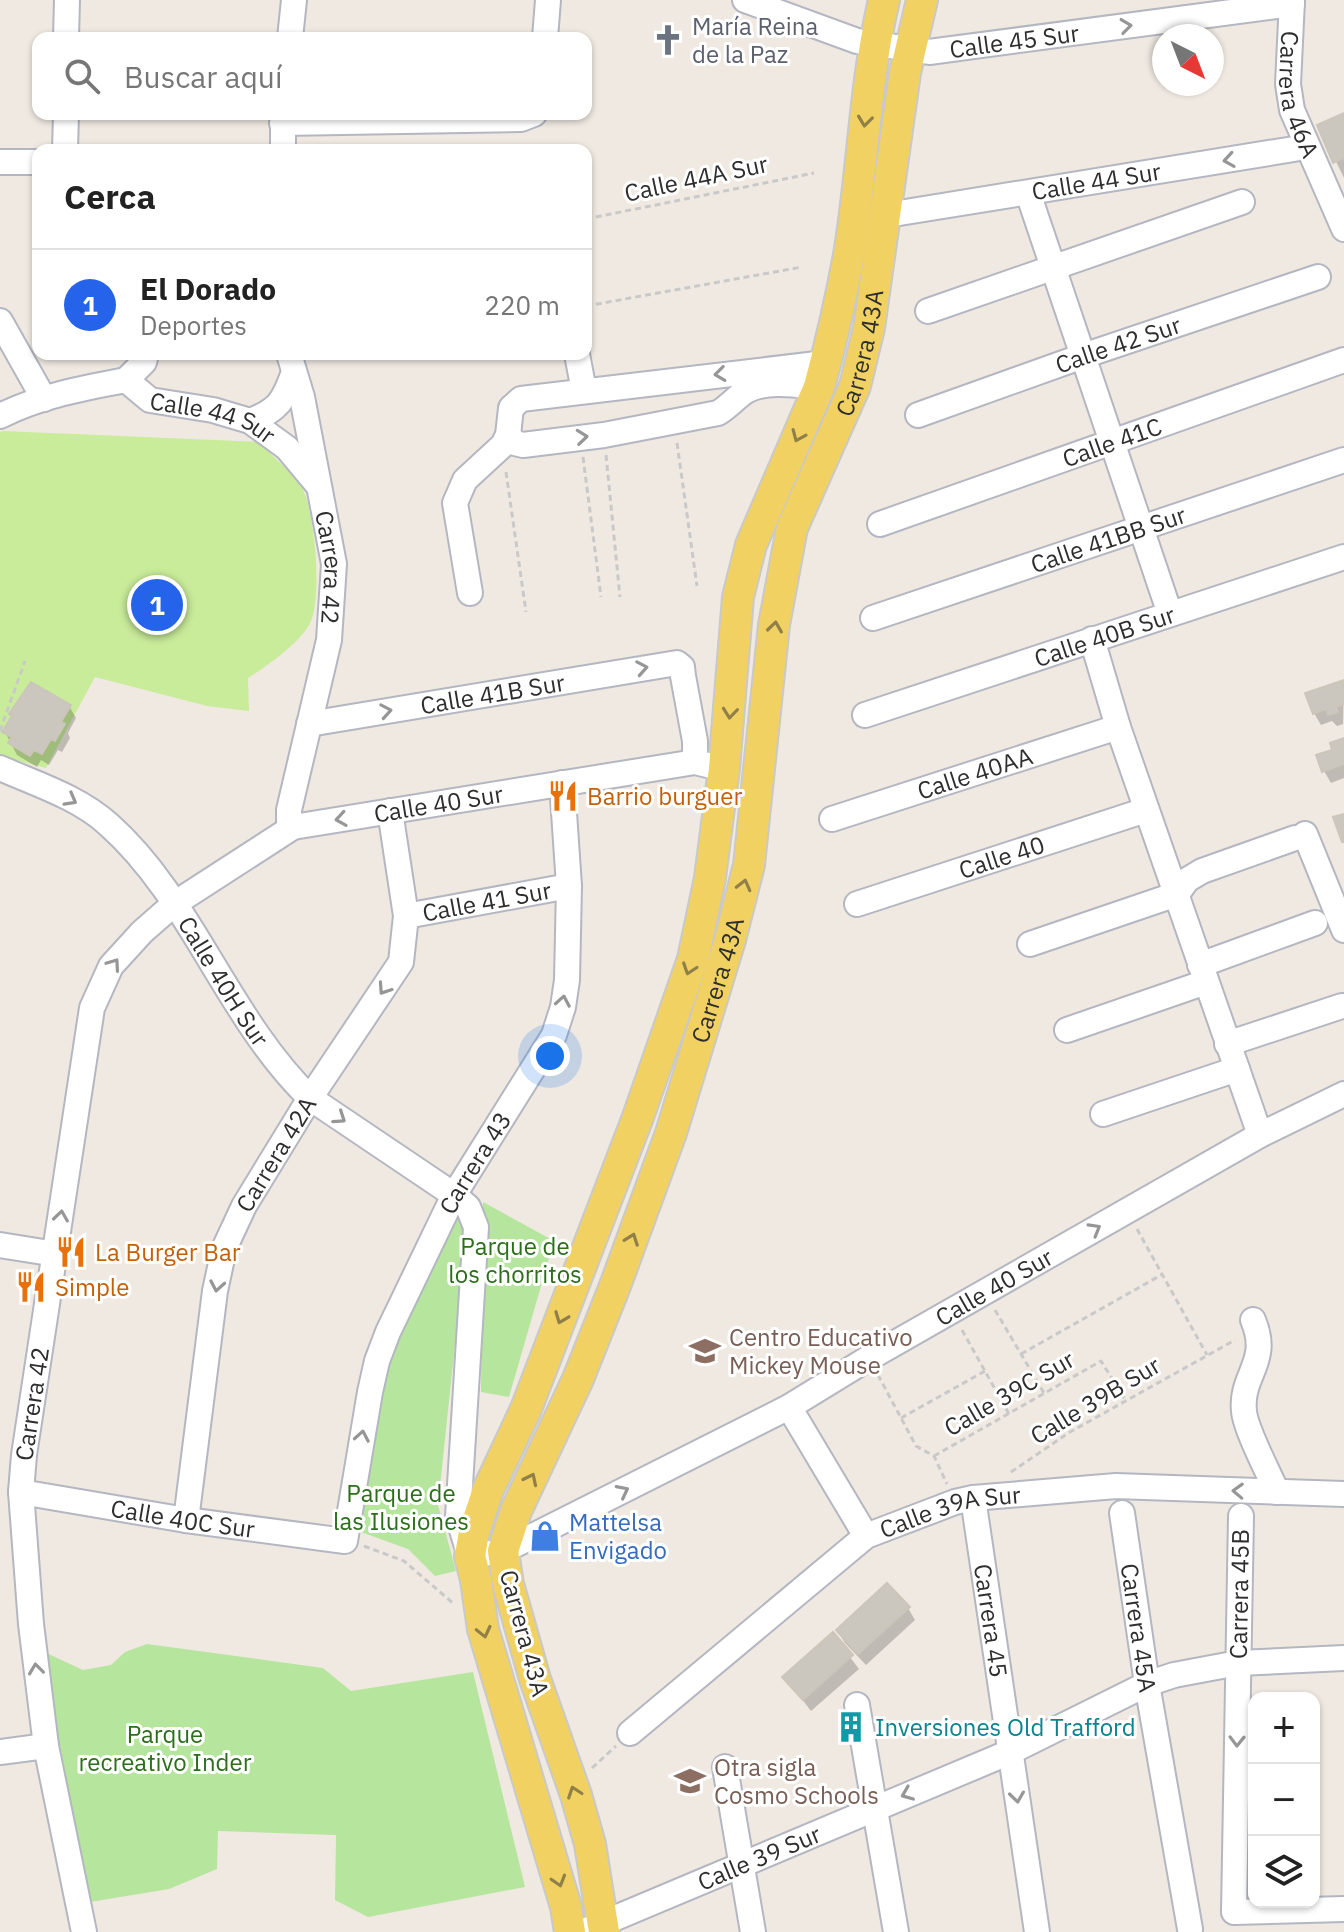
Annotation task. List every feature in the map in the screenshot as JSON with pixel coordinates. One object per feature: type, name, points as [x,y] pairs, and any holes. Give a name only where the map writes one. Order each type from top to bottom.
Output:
[{"type":"main road","name":"Carrera 43A","points":[[570,1932],[566,1907],[483,1629],[470,1556],[474,1532],[488,1490],[526,1409],[638,1117],[693,959],[710,878],[724,769],[738,597],[751,545],[822,375],[850,250],[875,44],[884,0]]},
{"type":"main road","name":"Carrera 43A","points":[[596,1929],[590,1844],[535,1679],[508,1584],[503,1551],[516,1511],[578,1379],[615,1286],[671,1133],[730,940],[749,865],[774,625],[792,528],[855,386],[869,328],[909,50],[922,0]]},
{"type":"street","points":[[66,32],[67,0]]},
{"type":"street","points":[[291,32],[294,0]]},
{"type":"street","points":[[545,32],[548,0]]},
{"type":"street","name":"Calle 45 Sur","points":[[745,0],[857,41],[929,52],[1292,2]]},
{"type":"street","name":"Carrera 46A","points":[[1292,2],[1288,84],[1292,110],[1344,229]]},
{"type":"street","points":[[65,144],[66,120]]},
{"type":"street","points":[[282,120],[283,144]]},
{"type":"street","name":"Calle 44 Sur","points":[[887,215],[1306,147]]},
{"type":"street","points":[[0,162],[32,162]]},
{"type":"street","points":[[1028,193],[1170,614]]},
{"type":"street","points":[[928,311],[1242,202]]},
{"type":"street","name":"Calle 42 Sur","points":[[918,415],[1318,277]]},
{"type":"street","points":[[0,321],[44,399]]},
{"type":"street","points":[[126,380],[144,360]]},
{"type":"street","points":[[578,360],[584,391]]},
{"type":"street","name":"Calle 41C","points":[[880,524],[1344,360]]},
{"type":"street","points":[[250,421],[274,409],[285,397],[292,363]]},
{"type":"street","name":"Carrera 42","points":[[292,363],[302,397],[334,564],[329,640],[289,810],[289,821],[293,827]]},
{"type":"street","points":[[470,593],[455,503],[465,480],[505,440],[511,408],[521,399],[584,391],[822,375]]},
{"type":"street","points":[[505,440],[523,445],[676,423],[718,413],[733,404],[745,391],[822,375]]},
{"type":"street","name":"Calle 44 Sur","points":[[0,416],[44,399],[126,380],[150,400],[213,410],[250,421],[287,448],[319,486]]},
{"type":"street","name":"Calle 41BB Sur","points":[[873,618],[1344,460]]},
{"type":"street","name":"Calle 40B Sur","points":[[865,715],[1344,557]]},
{"type":"street","points":[[1092,639],[1146,810],[1260,1135]]},
{"type":"street","name":"Calle 41B Sur","points":[[309,724],[677,663],[682,667],[695,741],[695,762]]},
{"type":"street","name":"Calle 40AA","points":[[832,819],[1118,727]]},
{"type":"street","name":"Calle 40 Sur","points":[[174,904],[293,827],[695,762],[724,769]]},
{"type":"street","name":"Calle 40H Sur","points":[[0,768],[70,798],[107,823],[145,863],[262,1042],[290,1078],[310,1098],[454,1195]]},
{"type":"street","name":"Carrera 43","points":[[345,1541],[377,1361],[388,1332],[454,1195],[554,1035],[563,1007],[567,980],[569,886],[562,783]]},
{"type":"street","name":"Calle 40","points":[[857,904],[1146,810]]},
{"type":"street","name":"Carrera 42A","points":[[186,1520],[215,1291],[224,1249],[244,1206],[310,1098],[401,962],[406,916],[390,811]]},
{"type":"street","points":[[1030,944],[1177,894],[1187,880],[1202,871],[1300,836],[1344,930]]},
{"type":"street","name":"Calle 41 Sur","points":[[406,916],[569,886]]},
{"type":"street","name":"Carrera 42","points":[[84,1932],[46,1746],[31,1624],[21,1492],[92,1008],[111,966],[126,947],[174,904]]},
{"type":"street","points":[[1067,1030],[1203,974],[1315,923]]},
{"type":"street","points":[[1227,1044],[1342,1006]]},
{"type":"street","points":[[1103,1114],[1237,1069]]},
{"type":"street","name":"Calle 40 Sur","points":[[470,1556],[503,1551],[789,1407],[869,1358],[1260,1135],[1344,1094]]},
{"type":"street","name":"Carrera 43A","points":[[454,1195],[468,1207],[476,1227],[458,1517],[470,1556]]},
{"type":"street","points":[[0,1245],[56,1254]]},
{"type":"street","points":[[1246,1329],[1258,1332],[1260,1347],[1259,1359],[1248,1382],[1243,1411],[1277,1492]]},
{"type":"street","points":[[789,1407],[866,1536]]},
{"type":"street","name":"Calle 39A Sur","points":[[630,1733],[866,1536],[964,1500],[1116,1486],[1344,1494]]},
{"type":"street","name":"Calle 40C Sur","points":[[21,1492],[186,1520],[345,1541]]},
{"type":"street","name":"Carrera 45","points":[[964,1500],[1010,1752],[1037,1932]]},
{"type":"street","name":"Carrera 45A","points":[[1122,1513],[1147,1684],[1190,1929]]},
{"type":"street","name":"Carrera 45B","points":[[1241,1516],[1234,1912],[1344,1909]]},
{"type":"street","name":"Calle 39 Sur","points":[[596,1929],[875,1807],[1010,1752],[1147,1684],[1174,1675],[1238,1663],[1344,1658]]},
{"type":"street","points":[[857,1705],[896,1932]]},
{"type":"street","points":[[0,1752],[46,1746]]},
{"type":"street","points":[[725,1767],[753,1932]]},
{"type":"path","name":"Calle 44A Sur","points":[[592,218],[814,173]]},
{"type":"path","points":[[592,305],[802,267]]},
{"type":"path","points":[[676,423],[697,586]]},
{"type":"path","points":[[592,436],[601,597]]},
{"type":"path","points":[[592,436],[620,597]]},
{"type":"path","points":[[505,440],[526,612]]},
{"type":"path","points":[[0,731],[25,661]]},
{"type":"path","points":[[1128,1210],[1207,1355]]},
{"type":"path","points":[[1021,1354],[1163,1274]]},
{"type":"path","points":[[984,1292],[1044,1393]]},
{"type":"path","points":[[951,1311],[1009,1414]]},
{"type":"path","name":"Calle 39B Sur","points":[[1010,1473],[1070,1432],[1207,1355],[1246,1329]]},
{"type":"path","points":[[869,1358],[916,1446],[934,1456],[964,1500]]},
{"type":"path","name":"Calle 39C Sur","points":[[934,1456],[1101,1361],[1126,1401]]},
{"type":"path","points":[[901,1418],[985,1371]]},
{"type":"path","points":[[345,1541],[404,1561],[454,1604]]},
{"type":"path","points":[[590,1769],[630,1733]]},
{"type":"green space","points":[[0,432],[259,442],[293,476],[307,499],[313,534],[316,574],[314,609],[311,621],[300,637],[248,678],[249,711],[207,706],[95,677],[46,768],[0,756]]},
{"type":"green space","name":"Parque de los chorritos","points":[[483,1202],[554,1241],[509,1397],[481,1392]]},
{"type":"green space","name":"Parque de las Ilusiones","points":[[451,1214],[468,1222],[438,1505],[456,1571],[435,1576],[408,1549],[361,1532],[383,1374]]},
{"type":"green space","name":"Parque recreativo Inder","points":[[147,1644],[323,1668],[351,1691],[473,1672],[525,1887],[368,1917],[335,1900],[336,1835],[218,1831],[217,1869],[169,1889],[90,1902],[42,1651],[83,1670],[111,1665],[125,1652]]},
{"type":"building","points":[[1344,113],[1344,158],[1333,163],[1317,125]]},
{"type":"building","points":[[1344,680],[1344,704],[1336,707],[1338,712],[1328,715],[1326,709],[1313,714],[1305,693]]},
{"type":"building","points":[[31,682],[71,705],[55,741],[51,739],[42,754],[34,750],[30,756],[8,743],[12,737],[2,732],[12,716],[9,714]]},
{"type":"building","points":[[1344,738],[1344,764],[1322,772],[1316,755],[1332,750],[1330,743]]},
{"type":"building","points":[[1344,814],[1344,842],[1342,842],[1333,817]]},
{"type":"building","points":[[887,1583],[910,1607],[858,1654],[836,1630]]},
{"type":"building","points":[[833,1632],[853,1655],[803,1700],[782,1677]]},
{"type":"place","name":"María Reina de la Paz","points":[[668,40]]},
{"type":"place","name":"El Dorado","points":[[157,605]]},
{"type":"place","name":"Barrio burguer","points":[[563,796]]},
{"type":"place","name":"La Burger Bar","points":[[71,1252]]},
{"type":"place","name":"Simple","points":[[31,1287]]},
{"type":"place","name":"Centro Educativo Mickey Mouse","points":[[705,1351]]},
{"type":"place","name":"Mattelsa Envigado","points":[[545,1536]]},
{"type":"place","name":"Inversiones Old Trafford","points":[[851,1727]]},
{"type":"place","name":"Otra sigla Cosmo Schools","points":[[690,1781]]}]
